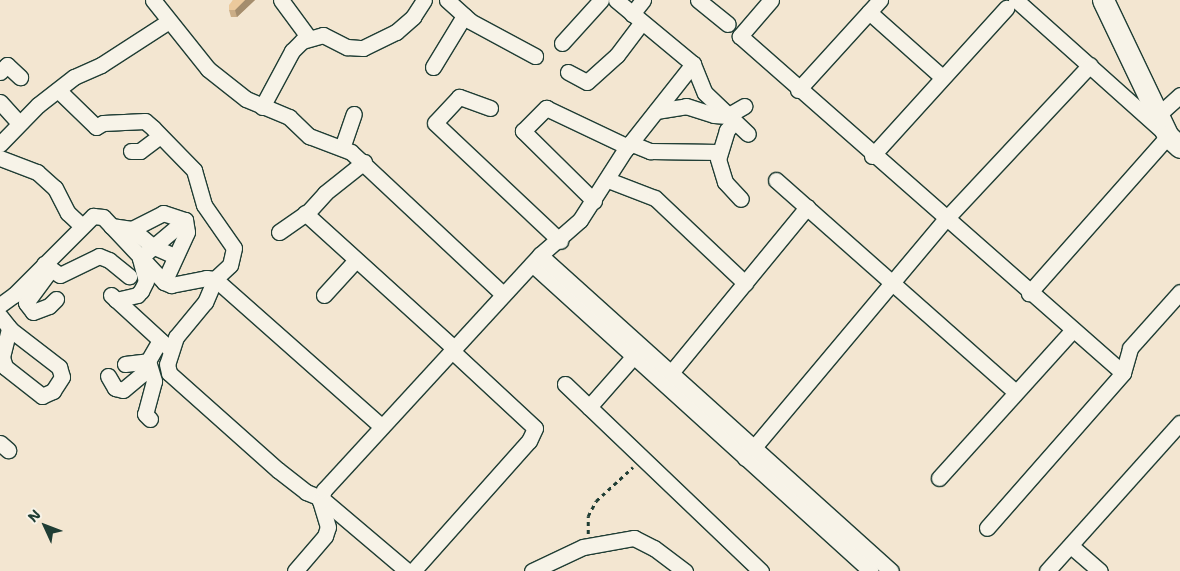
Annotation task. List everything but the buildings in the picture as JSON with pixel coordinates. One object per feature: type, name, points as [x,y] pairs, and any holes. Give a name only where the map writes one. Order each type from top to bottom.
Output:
[{"type":"street","points":[[281,0],[309,38]]},
{"type":"street","points":[[262,107],[292,51],[309,38],[322,35],[348,47],[363,48],[396,32],[418,10],[424,0]]},
{"type":"street","points":[[447,0],[464,16],[535,56]]},
{"type":"street","points":[[562,43],[601,0]]},
{"type":"street","points":[[616,0],[693,64],[705,93],[730,119],[748,134]]},
{"type":"street","points":[[568,72],[587,82],[617,55],[637,18],[643,0]]},
{"type":"street","points":[[698,0],[728,24]]},
{"type":"street","points":[[771,0],[740,36],[944,220],[1123,373]]},
{"type":"street","points":[[798,90],[880,0]]},
{"type":"street","points":[[1103,0],[1158,116],[1174,141]]},
{"type":"street","points":[[159,2],[169,21],[208,69],[246,99],[262,107],[278,110],[309,136],[342,148],[364,162],[503,294]]},
{"type":"street","points":[[872,156],[942,77],[1011,4],[1090,64],[1174,141]]},
{"type":"street","points":[[869,12],[942,77]]},
{"type":"street","points":[[433,67],[464,16]]},
{"type":"street","points":[[0,144],[19,123],[74,76],[101,66],[169,21]]},
{"type":"street","points":[[2,64],[20,77]]},
{"type":"street","points":[[295,571],[325,536],[328,527],[321,498],[324,490],[380,425],[503,294],[536,260],[560,241],[594,201],[629,145],[693,64]]},
{"type":"street","points":[[749,453],[944,220],[1090,64]]},
{"type":"street","points":[[58,90],[96,127],[103,123],[145,122],[194,170],[202,201],[234,248],[230,265],[216,279],[205,302],[176,337],[148,361],[142,374],[123,390],[115,388],[108,376]]},
{"type":"street","points":[[1158,116],[1180,94]]},
{"type":"street","points":[[490,108],[459,98],[435,123],[560,241]]},
{"type":"street","points":[[0,102],[19,123]]},
{"type":"street","points":[[656,111],[686,106],[730,119]]},
{"type":"street","points":[[741,199],[725,182],[719,152],[730,119],[744,106]]},
{"type":"street","points":[[594,201],[523,131],[546,108],[629,145],[650,151],[719,152]]},
{"type":"street","points":[[342,148],[354,114]]},
{"type":"street","points":[[131,151],[140,151],[160,136]]},
{"type":"street","points":[[1029,293],[1174,141]]},
{"type":"street","points":[[279,232],[305,213],[325,193],[364,162]]},
{"type":"street","points":[[3,163],[43,177],[55,188],[68,213],[82,226]]},
{"type":"street","points":[[608,180],[655,198],[745,283]]},
{"type":"street","points":[[776,180],[894,281],[1016,392]]},
{"type":"street","points":[[667,378],[807,208]]},
{"type":"street","points":[[132,229],[163,213],[185,220]]},
{"type":"street","points":[[305,213],[535,428],[529,441],[413,571]]},
{"type":"street","points":[[56,299],[49,306],[33,312],[26,303],[48,267],[82,226],[92,216],[99,216],[111,226],[164,282],[171,285],[216,279],[380,425]]},
{"type":"street","points":[[164,282],[174,256],[187,232],[185,220]]},
{"type":"street","points":[[140,258],[185,220]]},
{"type":"street","points":[[111,226],[132,229],[152,246],[174,256]]},
{"type":"street","points":[[48,267],[60,275],[99,256],[109,260],[129,276]]},
{"type":"street","points":[[140,258],[146,281],[137,295],[113,297],[166,345],[167,368],[174,378],[278,470],[306,492],[321,498],[406,571]]},
{"type":"street","points":[[324,295],[356,260]]},
{"type":"street","points":[[536,260],[633,357],[667,378]]},
{"type":"street","points":[[536,260],[749,453],[871,571]]},
{"type":"street","points":[[0,305],[48,267]]},
{"type":"street","points":[[987,528],[1123,373],[1130,348],[1180,292]]},
{"type":"street","points":[[5,322],[59,367],[62,377],[53,391],[42,396],[5,368],[2,357],[5,322]]},
{"type":"street","points":[[939,478],[1072,331]]},
{"type":"street","points":[[589,407],[633,357]]},
{"type":"street","points":[[125,364],[148,361]]},
{"type":"street","points":[[148,361],[154,381],[145,414],[150,419]]},
{"type":"street","points":[[565,384],[761,571]]},
{"type":"street","points":[[1047,571],[1180,423]]},
{"type":"street","points":[[749,453],[891,571]]},
{"type":"street","points":[[532,571],[562,554],[590,546],[634,538],[654,548],[685,571]]},
{"type":"street","points":[[1071,546],[1100,571]]},
{"type":"path","points":[[590,546],[588,516],[592,509],[642,456]]}]
